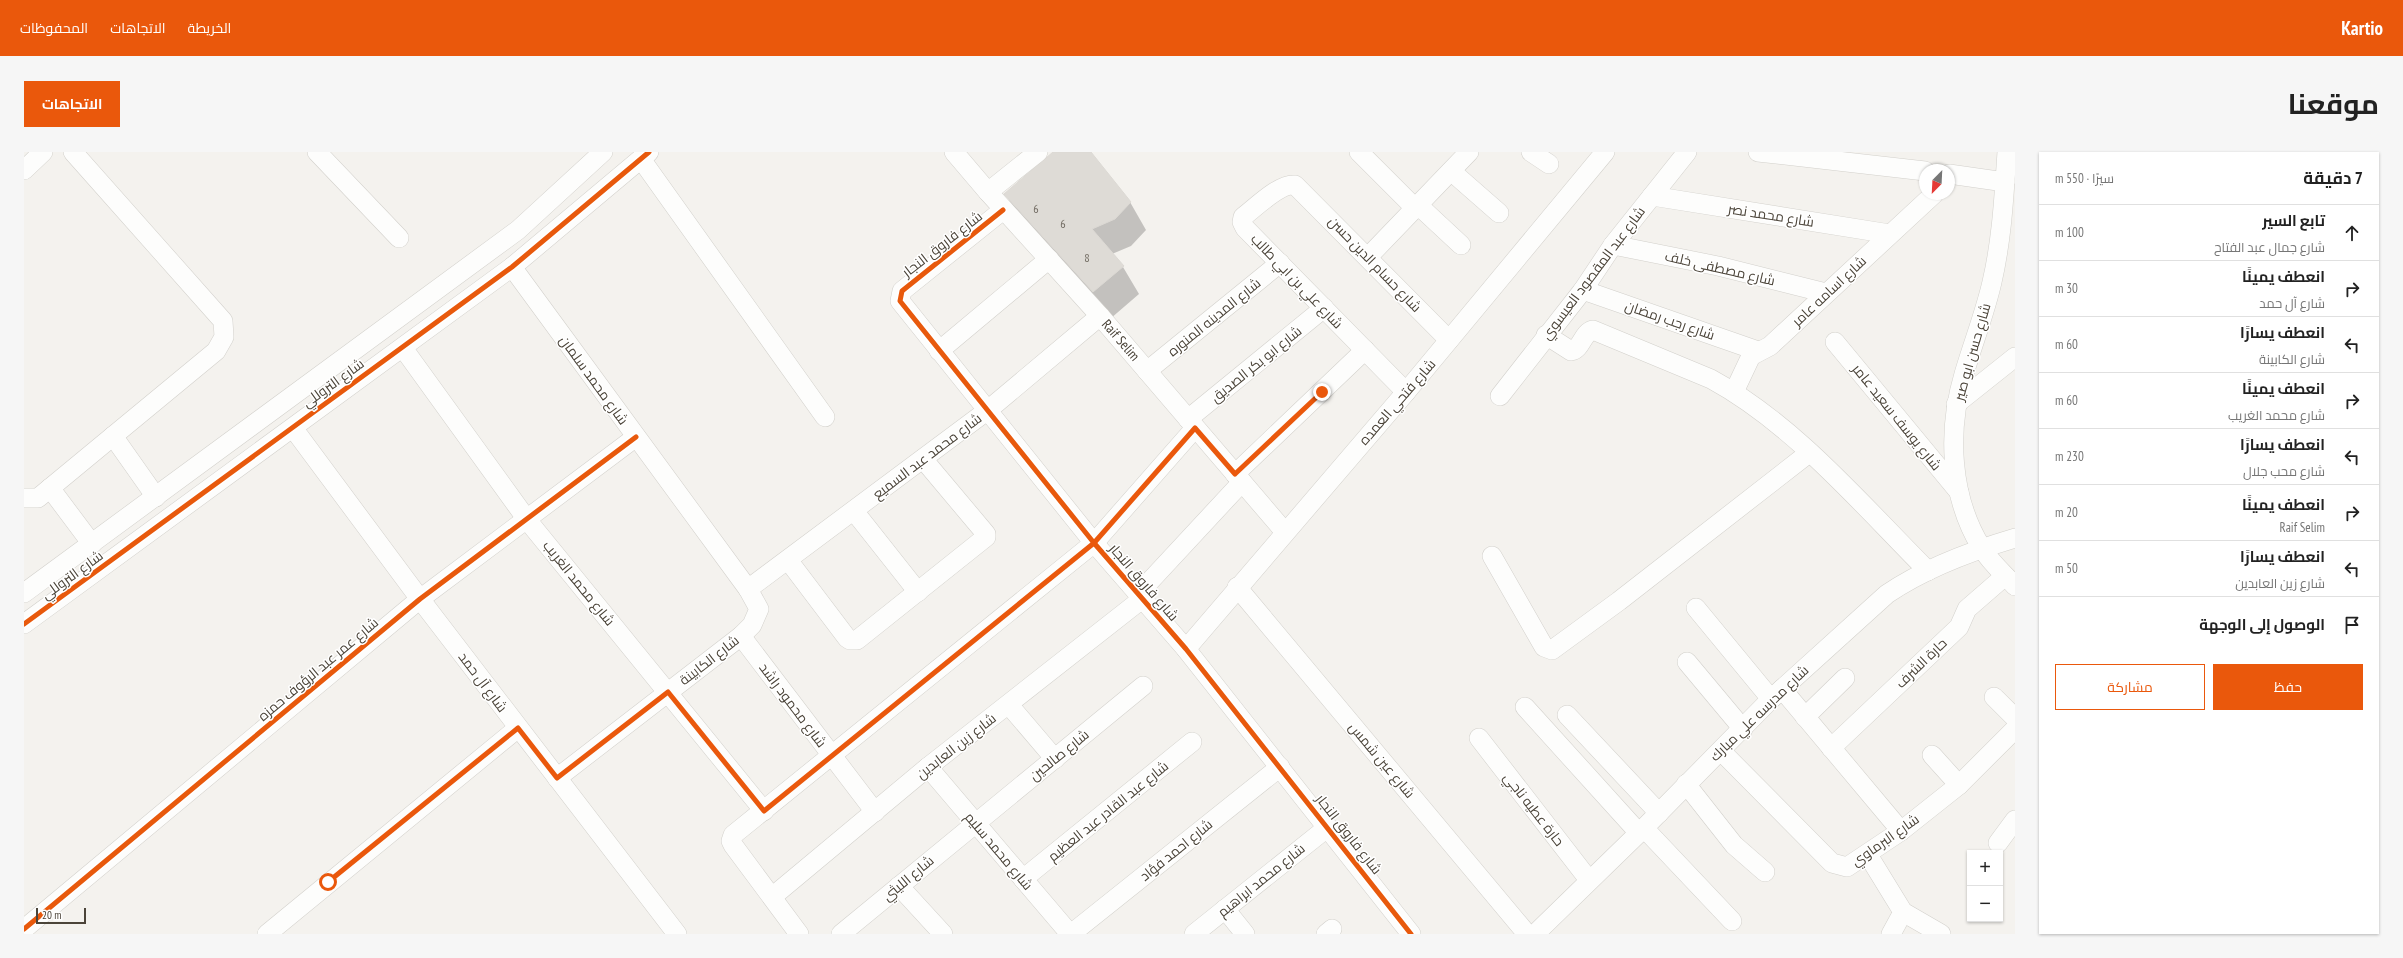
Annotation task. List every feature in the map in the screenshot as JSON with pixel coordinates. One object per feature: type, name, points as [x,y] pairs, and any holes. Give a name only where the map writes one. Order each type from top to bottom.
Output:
[{"type":"street","points":[[24,170],[43,152]]},
{"type":"street","points":[[24,498],[38,498],[216,351],[224,337],[223,321],[73,152]]},
{"type":"street","points":[[317,152],[399,238]]},
{"type":"street","name":"شارع التروللي","points":[[24,593],[518,230],[603,152]]},
{"type":"street","name":"Raif Selim","points":[[954,152],[1004,210],[1100,316],[1284,531]]},
{"type":"street","points":[[988,192],[1038,152]]},
{"type":"street","points":[[1359,152],[1416,207],[1461,245]]},
{"type":"street","points":[[1530,152],[1549,164]]},
{"type":"street","name":"شارع فتحي العمده","points":[[1186,649],[1284,531],[1450,340],[1605,152]]},
{"type":"street","name":"شارع عبد المقصود العيسوي","points":[[1500,396],[1546,335],[1583,290],[1613,245],[1687,152]]},
{"type":"street","points":[[1758,152],[1919,170]]},
{"type":"street","name":"شارع حسن ابو صير","points":[[2006,152],[2008,188],[1992,282],[1956,404],[1953,434],[1954,464],[1960,493],[1969,521],[1982,548],[2010,581]]},
{"type":"street","points":[[645,155],[825,417]]},
{"type":"street","name":"شارع التروللي","points":[[24,624],[512,267],[645,155]]},
{"type":"street","points":[[1368,257],[1461,158],[1499,213]]},
{"type":"street","points":[[1955,177],[2008,188]]},
{"type":"street","name":"شارع علي بن ابي طالب","points":[[1301,188],[1296,185],[1286,185],[1242,219],[1246,228],[1406,392]]},
{"type":"street","name":"شارع حسام الدين حسن","points":[[1301,188],[1450,340]]},
{"type":"street","name":"شارع محمد نصر","points":[[1652,196],[1890,234]]},
{"type":"street","name":"شارع اسامه عامر","points":[[1734,392],[1751,356],[1758,351],[1766,349],[1927,200]]},
{"type":"street","name":"شارع فاروق النجار","points":[[1004,210],[902,291],[899,299],[902,305],[1094,543],[1186,649],[1411,934]]},
{"type":"street","name":"شارع مصطفى خلف","points":[[1613,245],[1718,266],[1826,293]]},
{"type":"street","points":[[939,351],[1049,260]]},
{"type":"street","name":"شارع المدينه المنوره","points":[[1147,371],[1280,263]]},
{"type":"street","name":"شارع محمد سلمان","points":[[512,267],[748,589]]},
{"type":"street","name":"شارع رجب رمضان","points":[[1583,290],[1758,351]]},
{"type":"street","name":"شارع ابو بكر الصديق","points":[[772,897],[731,841],[733,835],[1094,543],[1192,423],[1324,308]]},
{"type":"street","name":"شارع محمد عبد السميع","points":[[748,589],[988,410],[1100,316]]},
{"type":"street","points":[[1546,335],[1571,351],[1577,347],[1587,332],[1593,330],[1712,379],[1734,392],[1758,408],[1809,453],[1928,571]]},
{"type":"street","name":"شارع يوسف سعيد عامر","points":[[1835,342],[1960,493]]},
{"type":"street","name":"شارع محمد الغريب","points":[[403,348],[528,521],[764,811]]},
{"type":"street","name":"شارع زين العابدين","points":[[772,897],[928,767],[1009,705],[1140,596],[1238,478],[1365,350]]},
{"type":"street","points":[[1956,404],[2015,357]]},
{"type":"street","name":"شارع آل حمد","points":[[292,428],[420,599],[675,933]]},
{"type":"street","points":[[113,436],[156,497]]},
{"type":"street","name":"شارع عمر عبد الرؤوف حمزه","points":[[24,929],[420,599],[528,521],[636,437]]},
{"type":"street","points":[[1492,556],[1544,647],[1552,650],[1613,606],[1809,453]]},
{"type":"street","points":[[788,560],[850,640],[857,640],[986,537],[986,534],[923,459]]},
{"type":"street","points":[[50,488],[92,544]]},
{"type":"street","points":[[854,511],[918,592]]},
{"type":"street","name":"شارع مدرسه علي مبارك","points":[[1538,932],[1743,729],[1776,694],[1887,594],[1906,581],[1928,571],[1982,548],[2015,538]]},
{"type":"street","name":"حارة الشرف","points":[[1832,748],[1959,627],[1967,610],[2010,581]]},
{"type":"street","name":"شارع عين شمس","points":[[1238,587],[1538,932]]},
{"type":"street","name":"شارع الكابينة","points":[[557,778],[741,636],[752,625],[759,609],[748,589]]},
{"type":"street","points":[[1696,608],[1776,694],[1805,717],[1901,831]]},
{"type":"street","name":"شارع محمود راشد","points":[[741,636],[875,812]]},
{"type":"street","points":[[1687,662],[1743,729]]},
{"type":"street","points":[[1805,717],[1845,678]]},
{"type":"street","name":"شارع صالحين","points":[[975,822],[1055,759],[1143,686]]},
{"type":"street","points":[[1994,697],[2015,718]]},
{"type":"street","points":[[1009,705],[1055,759]]},
{"type":"street","points":[[1525,707],[1641,831],[1732,921]]},
{"type":"street","points":[[1567,715],[1659,813]]},
{"type":"street","points":[[267,934],[518,728]]},
{"type":"street","name":"شارع البرماوي","points":[[1721,751],[1832,863],[1847,867],[1868,855],[1901,831],[1959,785],[2015,730]]},
{"type":"street","name":"حارة عطيه ناجي","points":[[1479,738],[1589,880]]},
{"type":"street","name":"شارع عبد القادر عبد العظيم","points":[[1023,879],[1192,742]]},
{"type":"street","points":[[1932,755],[1959,785]]},
{"type":"street","name":"شارع محمد سليم","points":[[928,767],[1071,934]]},
{"type":"street","name":"شارع احمد فؤاد","points":[[1071,934],[1280,767]]},
{"type":"street","points":[[1686,784],[1734,845],[1765,872]]},
{"type":"street","points":[[1998,843],[2015,820]]},
{"type":"street","name":"شارع الليثي","points":[[841,934],[975,822]]},
{"type":"street","name":"شارع محمد ابراهيم","points":[[1194,934],[1328,827]]},
{"type":"street","points":[[1868,855],[1903,912],[1941,934]]},
{"type":"street","points":[[899,886],[943,934]]},
{"type":"street","points":[[772,897],[799,934]]},
{"type":"street","points":[[1225,909],[1245,934]]},
{"type":"street","points":[[1891,934],[1903,912]]},
{"type":"building","points":[[1053,152],[1091,152],[1131,202],[1115,219],[1092,229],[1124,266],[1093,292],[1004,194]]},
{"type":"cycle path","points":[[24,624],[512,267],[649,152]]},
{"type":"cycle path","points":[[1003,210],[902,291],[900,301],[1094,543],[1186,649],[1411,934]]},
{"type":"cycle path","points":[[24,929],[420,599],[636,437]]},
{"type":"route","points":[[328,882],[518,728],[557,778],[668,692],[764,811],[1094,543],[1195,428],[1235,474],[1322,392]]}]
